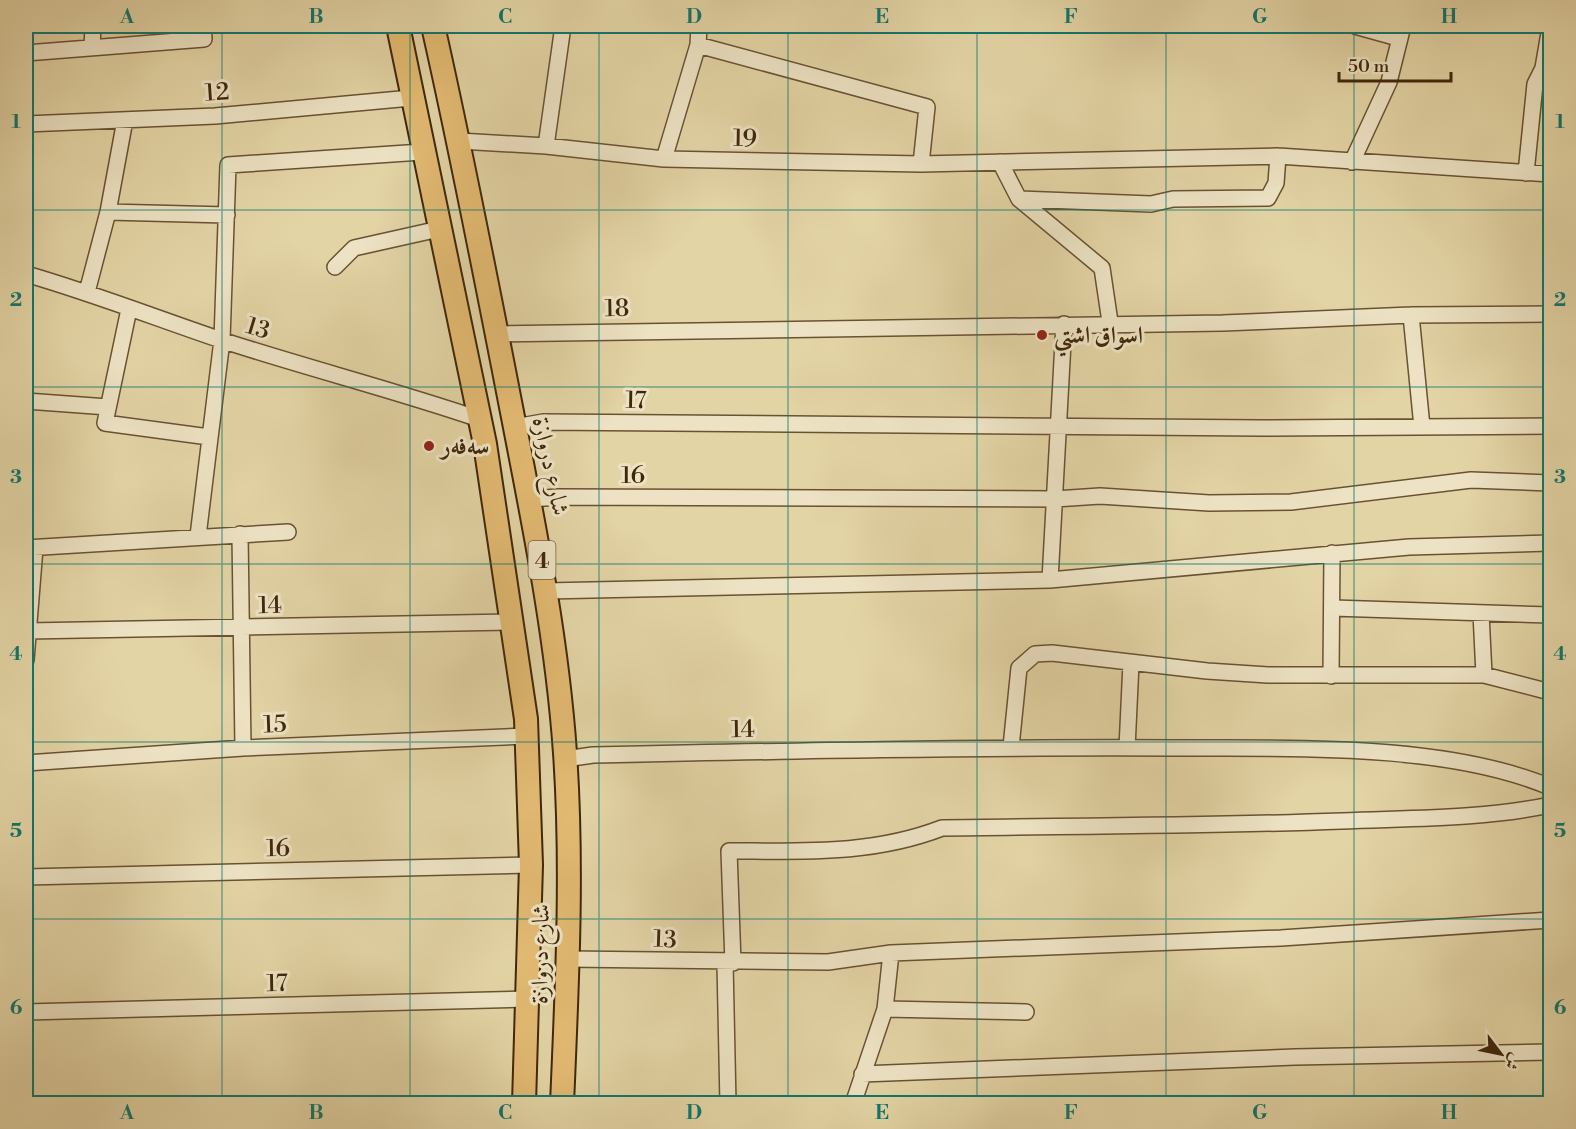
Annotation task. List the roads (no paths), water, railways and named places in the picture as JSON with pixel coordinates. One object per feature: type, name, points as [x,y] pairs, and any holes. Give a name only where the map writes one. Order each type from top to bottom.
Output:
[{"type":"main road","name":"شارع دروازة","points":[[398,26],[411,99],[479,419],[513,622],[527,736],[531,892],[524,1104]]},
{"type":"main road","name":"شارع دروازة","points":[[433,26],[459,141],[531,499],[546,591],[565,759],[568,892],[562,1104]]},
{"type":"main road","points":[[531,892],[568,892]]},
{"type":"street","points":[[92,47],[93,26]]},
{"type":"street","points":[[26,53],[204,39],[203,26]]},
{"type":"street","points":[[546,146],[563,26]]},
{"type":"street","points":[[664,159],[698,45],[699,26]]},
{"type":"street","points":[[1352,162],[1389,82],[1400,32],[1355,26]]},
{"type":"street","points":[[1526,173],[1535,84],[1546,74],[1551,27]]},
{"type":"street","points":[[698,45],[927,107],[921,164]]},
{"type":"street","name":"12","points":[[26,124],[215,116],[411,99]]},
{"type":"street","points":[[87,292],[108,212],[125,120]]},
{"type":"street","name":"19","points":[[459,141],[490,141],[664,159],[921,164],[1278,156],[1551,174]]},
{"type":"street","points":[[198,536],[222,340],[228,165],[422,152]]},
{"type":"street","points":[[1019,199],[1151,204],[1173,199],[1268,198],[1276,183],[1278,156]]},
{"type":"street","points":[[1000,162],[1019,199],[1102,268],[1110,322]]},
{"type":"street","points":[[108,212],[227,215]]},
{"type":"street","points":[[335,267],[354,248],[439,229]]},
{"type":"street","name":"13","points":[[26,274],[87,292],[129,309],[222,340],[479,419]]},
{"type":"street","points":[[129,309],[105,423],[209,437]]},
{"type":"street","name":"18","points":[[497,334],[1110,322],[1223,323],[1411,315],[1551,314]]},
{"type":"street","points":[[1411,315],[1422,427]]},
{"type":"street","points":[[1050,580],[1064,324]]},
{"type":"street","points":[[26,401],[108,407]]},
{"type":"street","name":"17","points":[[515,427],[543,422],[1059,427],[1551,426]]},
{"type":"street","name":"16","points":[[531,499],[558,497],[1054,499],[1100,496],[1209,503],[1291,502],[1471,480],[1551,483]]},
{"type":"street","points":[[26,660],[30,548],[288,532]]},
{"type":"street","points":[[240,534],[243,748]]},
{"type":"street","points":[[546,591],[574,588],[758,588],[1050,580],[1409,547],[1551,543]]},
{"type":"street","points":[[1331,676],[1332,553]]},
{"type":"street","points":[[1333,608],[1551,615]]},
{"type":"street","points":[[1481,613],[1484,675]]},
{"type":"street","name":"14","points":[[28,631],[241,629],[513,622]]},
{"type":"street","points":[[1011,747],[1019,668],[1035,654],[1052,653],[1227,673],[1331,676],[1484,675],[1551,692]]},
{"type":"street","points":[[1127,748],[1131,663]]},
{"type":"street","name":"15","points":[[26,763],[243,748],[527,736]]},
{"type":"street","name":"14","points":[[565,759],[593,755],[1011,747],[1301,748],[1464,762],[1551,787]]},
{"type":"street","points":[[728,1104],[729,851],[843,851],[912,839],[942,828],[1247,825],[1522,811],[1551,805]]},
{"type":"street","name":"16","points":[[26,877],[531,865]]},
{"type":"street","name":"13","points":[[567,959],[729,963],[828,962],[891,953],[1281,938],[1551,920]]},
{"type":"street","points":[[853,1104],[885,1009],[891,953]]},
{"type":"street","name":"17","points":[[26,1012],[529,999]]},
{"type":"street","points":[[885,1009],[1026,1012]]},
{"type":"street","points":[[862,1074],[1295,1057],[1551,1052]]},
{"type":"place","name":"اسواق اشتي","points":[[1042,335]]},
{"type":"place","name":"سەفەر","points":[[429,446]]}]
